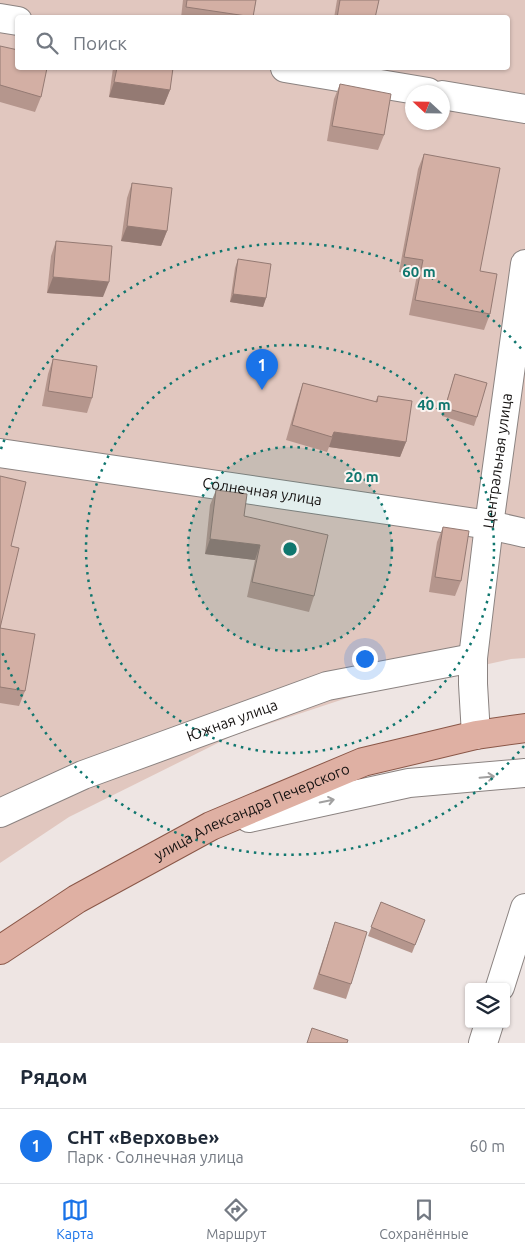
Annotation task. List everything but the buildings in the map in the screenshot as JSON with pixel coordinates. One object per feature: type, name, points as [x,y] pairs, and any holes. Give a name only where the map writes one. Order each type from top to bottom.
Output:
[{"type":"main road","name":"улица Александра Печерского","points":[[0,950],[77,899],[211,826],[363,762],[476,735],[525,728]]},
{"type":"street","points":[[0,18],[15,20]]},
{"type":"street","points":[[297,70],[405,88]]},
{"type":"street","points":[[450,96],[525,109]]},
{"type":"street","name":"Центральная улица","points":[[476,735],[473,658],[489,525],[525,264]]},
{"type":"street","name":"Солнечная улица","points":[[0,453],[489,525],[525,533]]},
{"type":"street","name":"Южная улица","points":[[0,813],[83,776],[327,686],[473,658]]},
{"type":"street","points":[[211,826],[409,783],[525,773]]},
{"type":"street","points":[[501,983],[525,908]]},
{"type":"street","points":[[483,1043],[488,1028]]},
{"type":"shaded area","points":[[0,0],[525,0],[525,658],[511,659],[371,690],[232,736],[69,817],[0,863]]},
{"type":"place","name":"СНТ «Верховье»","points":[[262,390]]}]
